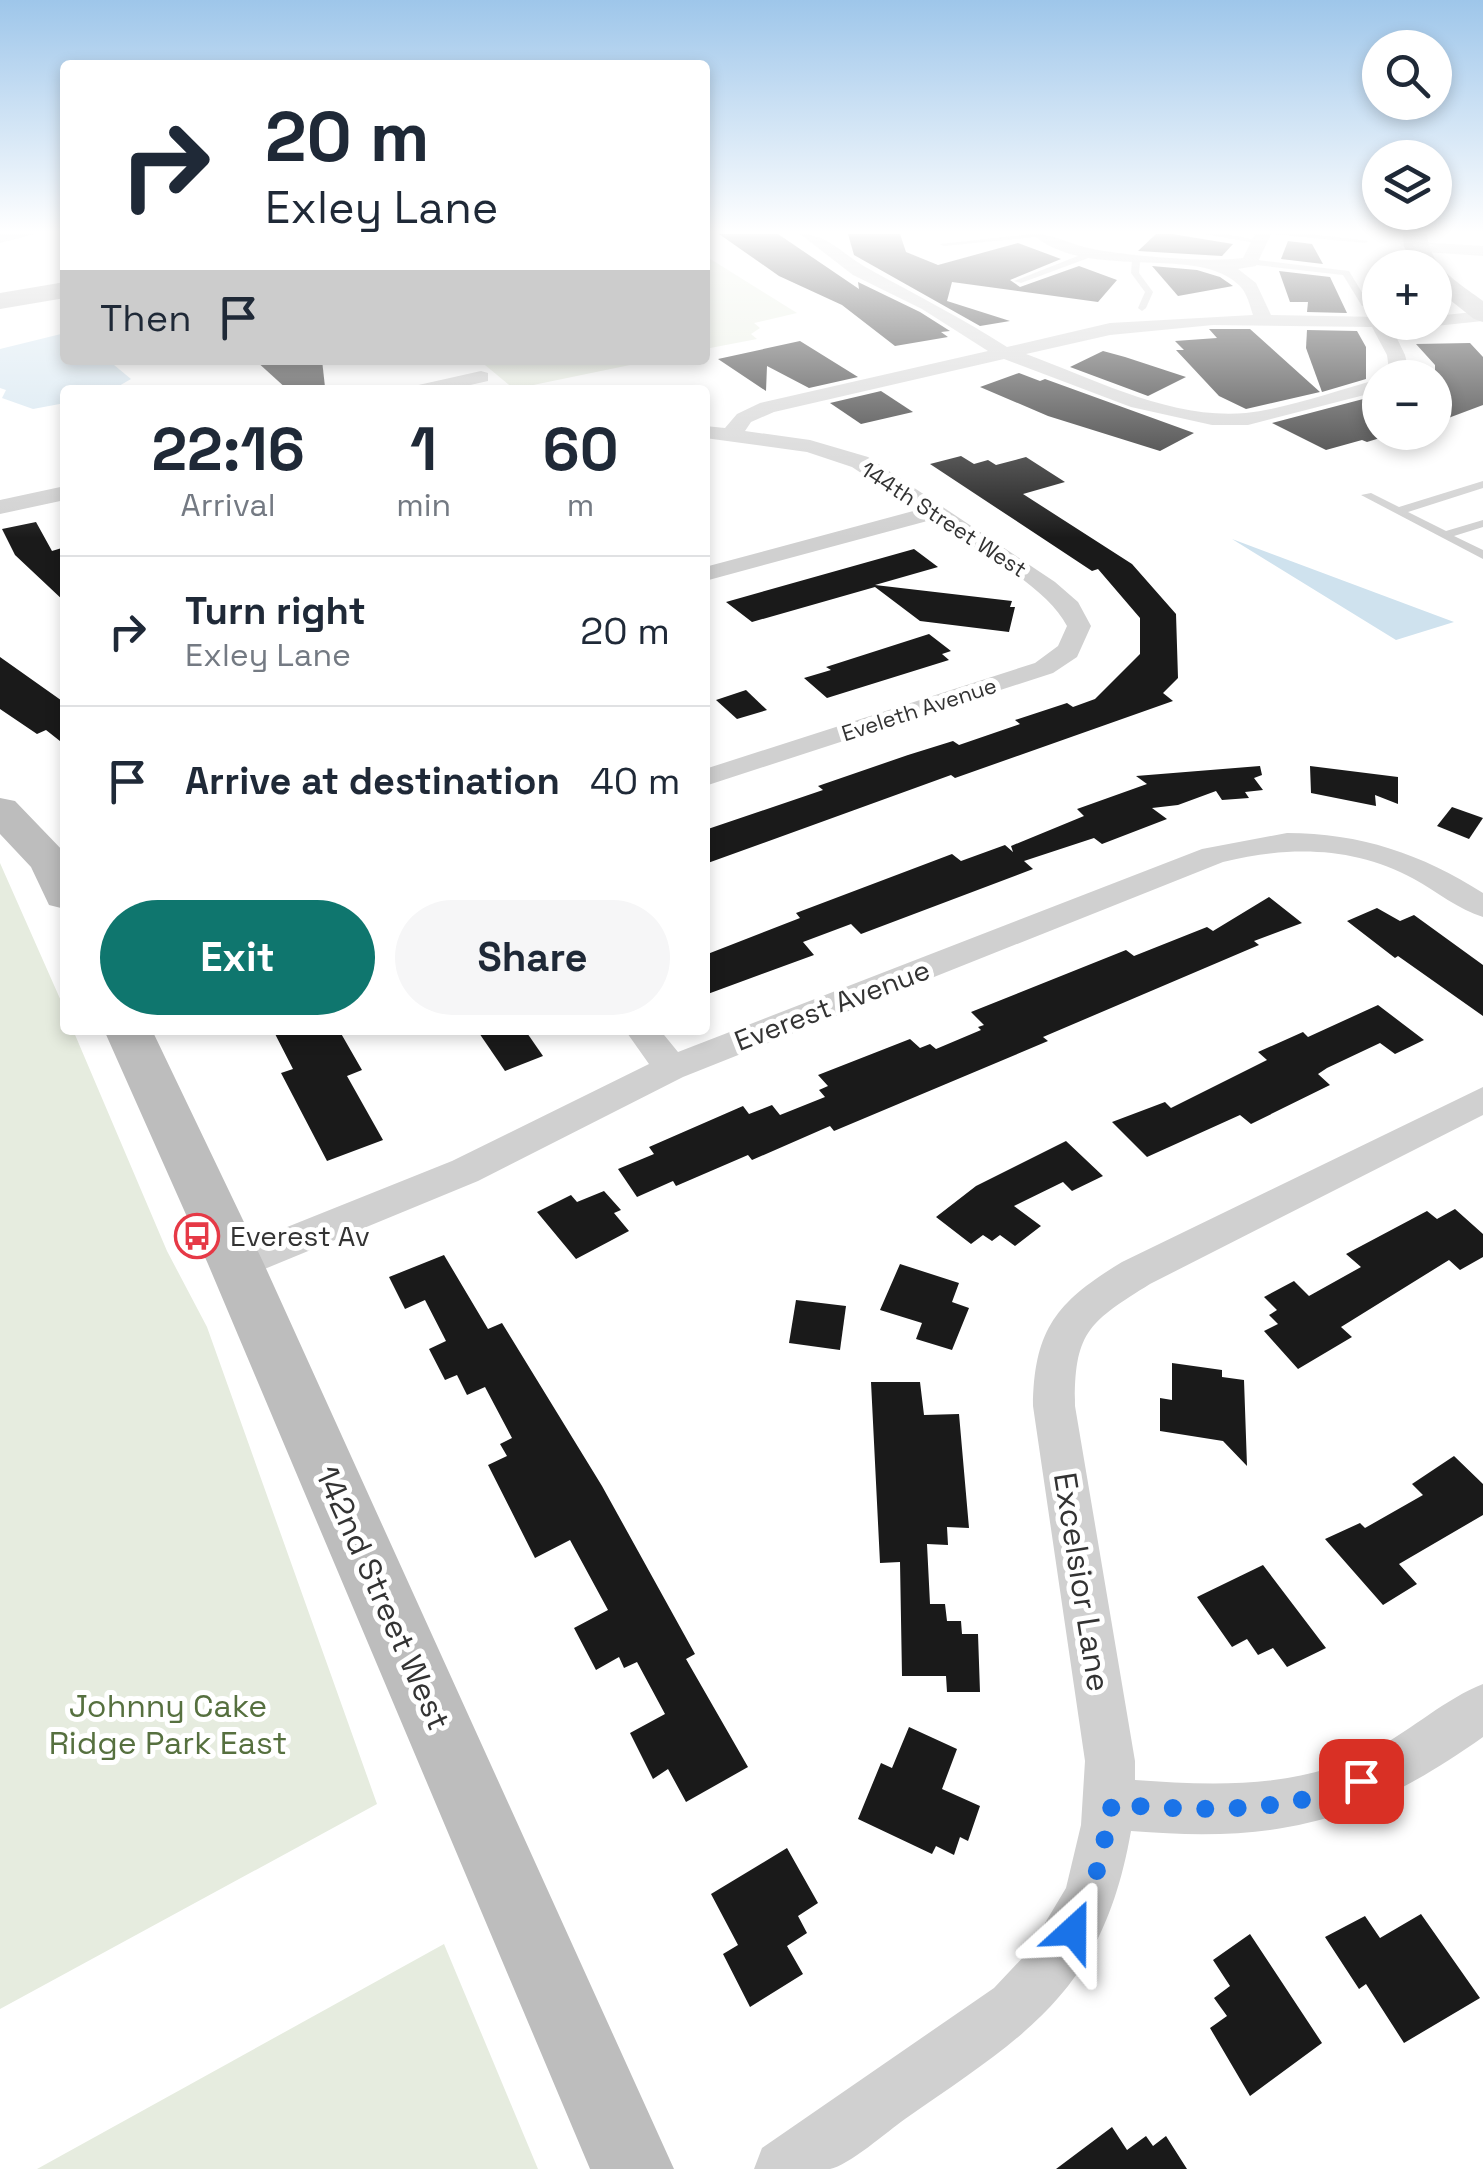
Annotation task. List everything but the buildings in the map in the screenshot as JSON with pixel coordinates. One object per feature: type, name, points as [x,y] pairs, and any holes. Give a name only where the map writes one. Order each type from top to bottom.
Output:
[{"type":"street","points":[[975,335],[1000,351],[1138,404],[1212,419],[1248,419],[1362,390]]},
{"type":"street","points":[[731,435],[744,418],[766,406],[1079,335]]},
{"type":"street","points":[[468,365],[489,384]]},
{"type":"street","name":"144th Street West","points":[[710,433],[844,455],[874,469],[1059,597]]},
{"type":"street","points":[[0,507],[60,494]]},
{"type":"street","points":[[710,573],[935,512]]},
{"type":"street","name":"Eveleth Avenue","points":[[710,776],[1056,662],[1074,645],[1079,626],[1059,597]]},
{"type":"street","points":[[0,810],[50,862],[60,883]]},
{"type":"street","name":"Everest Avenue","points":[[236,1264],[465,1171],[671,1068],[1234,848],[1287,840],[1352,844],[1397,857],[1444,880],[1483,907]]},
{"type":"street","name":"142nd Street West","points":[[130,1035],[236,1264],[632,2169]]},
{"type":"street","points":[[646,1035],[671,1068]]},
{"type":"street","name":"Excelsior Lane","points":[[783,2169],[986,2030],[1024,1997],[1060,1954],[1086,1908],[1112,1804],[1110,1760],[1054,1406],[1052,1366],[1058,1346],[1084,1307],[1136,1272],[1483,1100]]},
{"type":"street","points":[[1112,1804],[1215,1808],[1280,1804],[1334,1793],[1402,1762],[1483,1708]]},
{"type":"lane","points":[[1399,512],[1483,484]]},
{"type":"lane","points":[[1367,495],[1483,555]]},
{"type":"lane","points":[[1445,535],[1483,523]]},
{"type":"green space","points":[[710,335],[752,335],[757,339],[710,348]]},
{"type":"green space","points":[[485,365],[630,365],[533,385],[509,385]]},
{"type":"green space","name":"Johnny Cake Ridge Park East","points":[[0,863],[60,999],[60,1035],[75,1035],[167,1251],[207,1327],[377,1804],[0,2009]]},
{"type":"green space","points":[[444,1944],[538,2169],[37,2169]]},
{"type":"water","points":[[60,335],[60,365],[114,365],[131,379],[121,385],[60,385],[60,404],[33,409],[2,398],[6,390],[0,388],[0,349]]},
{"type":"water","points":[[1232,539],[1454,622],[1396,640]]},
{"type":"place","name":"Everest Av","points":[[197,1236]]},
{"type":"route","points":[[1073,1931],[1086,1908],[1100,1864],[1112,1804],[1215,1808],[1280,1804],[1334,1793],[1361,1781]]}]
